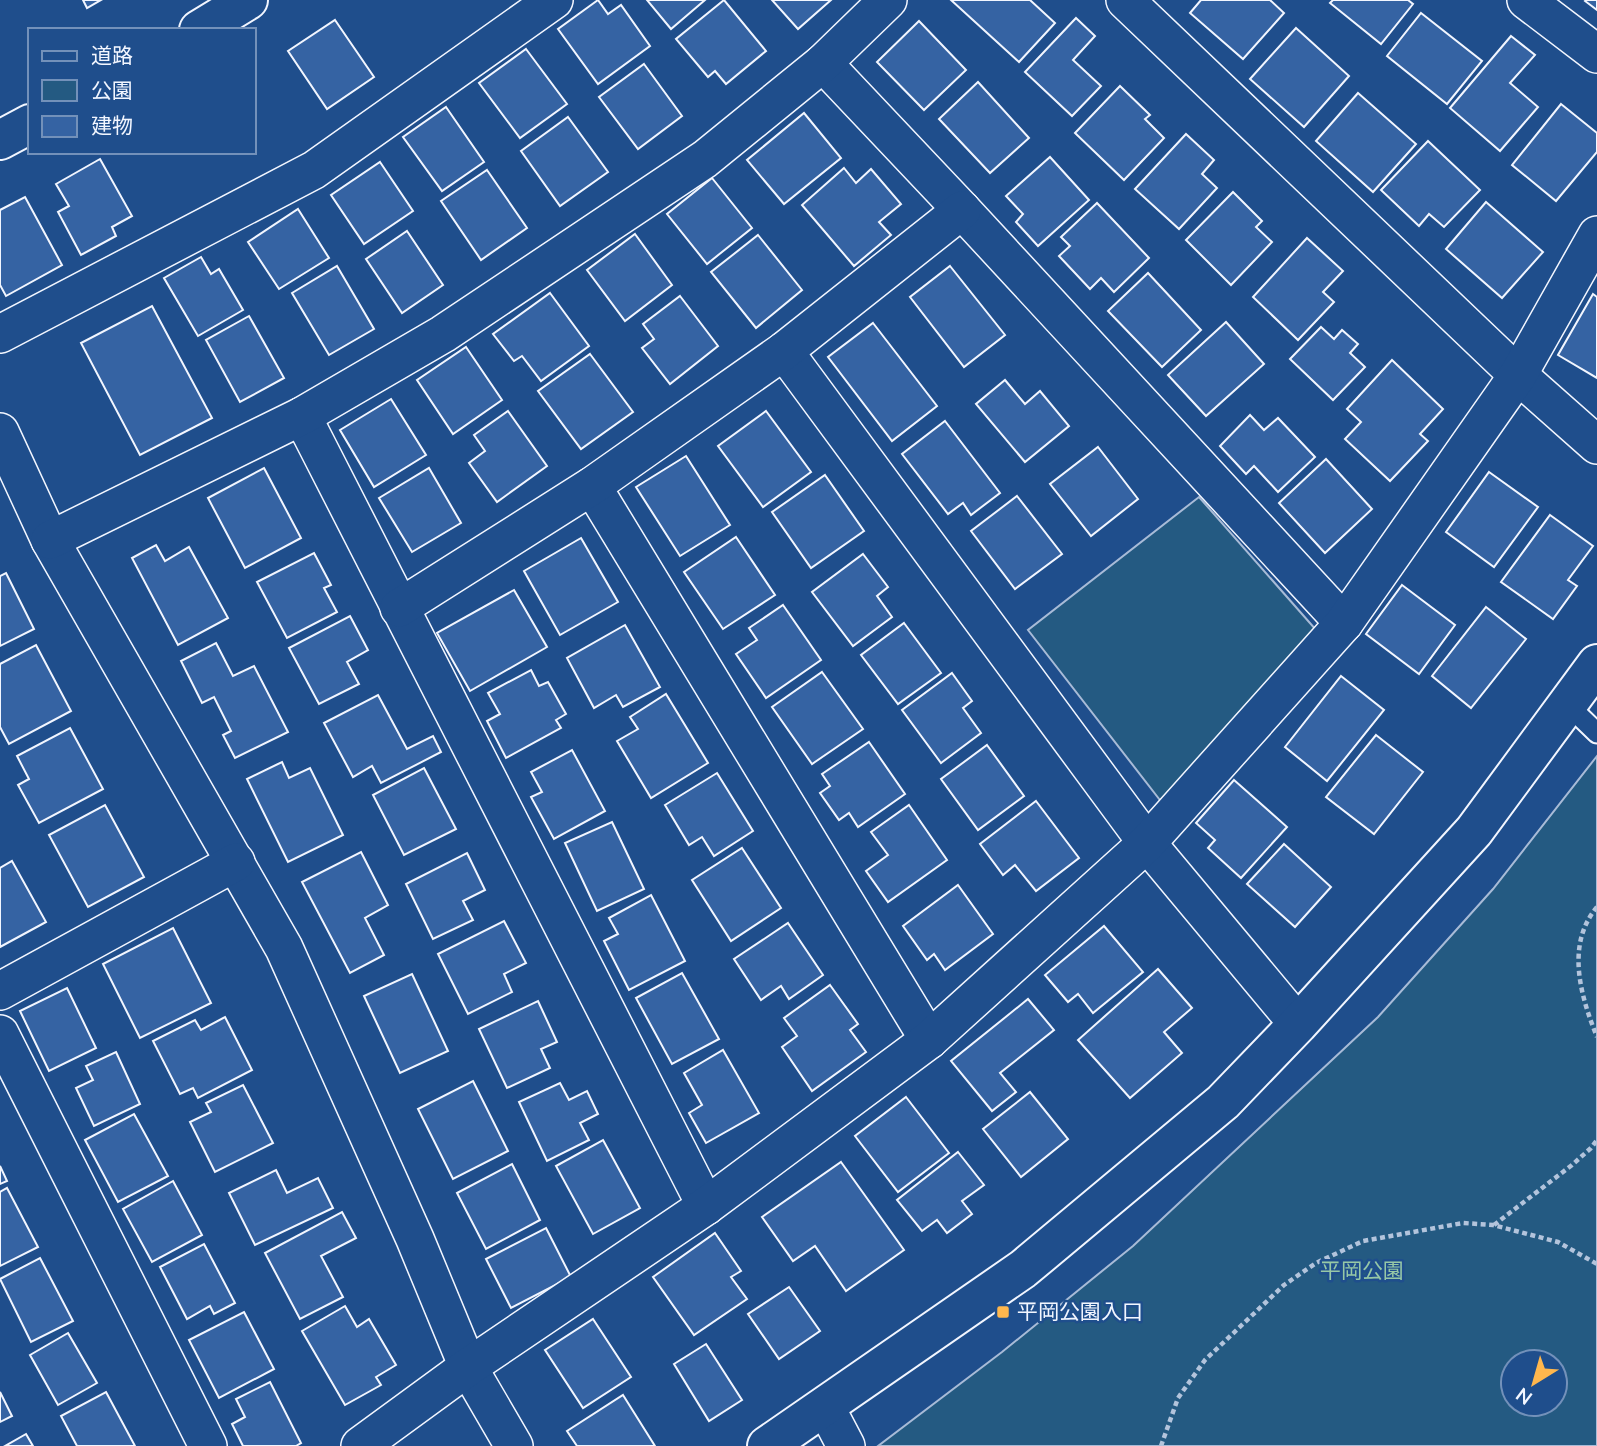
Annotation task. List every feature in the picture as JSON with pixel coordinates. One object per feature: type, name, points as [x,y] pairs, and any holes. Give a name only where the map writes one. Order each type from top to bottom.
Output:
[{"type":"street","points":[[202,28],[248,0]]},
{"type":"street","points":[[0,334],[314,170],[554,0]]},
{"type":"street","points":[[50,540],[302,416],[443,334],[705,159],[823,63],[888,0]]},
{"type":"street","points":[[1125,0],[1518,375],[1597,445]]},
{"type":"street","points":[[1527,0],[1597,54]]},
{"type":"street","points":[[823,63],[1344,623]]},
{"type":"street","points":[[0,139],[28,125]]},
{"type":"street","points":[[398,608],[592,486],[784,351],[962,211]]},
{"type":"street","points":[[360,1446],[468,1367],[706,1206],[929,1040],[1147,843],[1344,623],[1518,375],[1597,235]]},
{"type":"street","points":[[784,351],[1147,843],[1298,1024]]},
{"type":"street","points":[[302,416],[706,1206]]},
{"type":"street","points":[[0,432],[50,540],[284,948],[415,1239],[468,1367],[513,1446]]},
{"type":"street","points":[[592,486],[929,1040]]},
{"type":"street","points":[[766,1446],[1023,1269],[1223,1102],[1474,831],[1597,664]]},
{"type":"street","points":[[0,992],[236,862]]},
{"type":"street","points":[[0,1034],[208,1446]]},
{"type":"street","points":[[825,1406],[846,1446]]},
{"type":"lane","points":[[1567,704],[1597,733]]},
{"type":"path","points":[[1597,907],[1591,914],[1579,948],[1578,979],[1597,1037]]},
{"type":"path","points":[[1493,1225],[1572,1165],[1597,1140]]},
{"type":"path","points":[[1161,1446],[1178,1398],[1206,1360],[1284,1285],[1316,1263],[1363,1241],[1463,1223],[1493,1225],[1558,1242],[1597,1264]]},
{"type":"green space","points":[[1199,497],[1317,631],[1163,804],[1028,630]]},
{"type":"green space","name":"平岡公園","points":[[1597,756],[1597,1446],[878,1446],[1002,1352],[1133,1246],[1378,1017],[1493,889]]},
{"type":"building","points":[[83,0],[101,0],[87,8]]},
{"type":"building","points":[[598,0],[608,14],[621,5],[650,46],[598,84],[558,29]]},
{"type":"building","points":[[647,0],[705,0],[671,29]]},
{"type":"building","points":[[724,0],[766,51],[726,84],[715,71],[708,77],[676,39]]},
{"type":"building","points":[[772,0],[831,0],[798,29]]},
{"type":"building","points":[[951,0],[1030,0],[1055,23],[1019,62]]},
{"type":"building","points":[[1201,0],[1270,0],[1284,13],[1243,59],[1190,13]]},
{"type":"building","points":[[1333,0],[1408,0],[1413,4],[1381,44],[1330,3]]},
{"type":"building","points":[[1597,0],[1597,10],[1585,1]]},
{"type":"building","points":[[1421,13],[1482,61],[1447,104],[1387,56]]},
{"type":"building","points":[[1076,18],[1095,36],[1073,60],[1101,86],[1072,116],[1025,72]]},
{"type":"building","points":[[335,20],[374,77],[327,109],[288,51]]},
{"type":"building","points":[[919,21],[966,70],[924,110],[877,62]]},
{"type":"building","points":[[1296,28],[1349,76],[1304,127],[1250,79]]},
{"type":"building","points":[[1511,36],[1535,55],[1510,83],[1538,107],[1500,151],[1450,108]]},
{"type":"building","points":[[526,49],[567,104],[520,138],[479,83]]},
{"type":"building","points":[[644,64],[682,116],[638,149],[599,97]]},
{"type":"building","points":[[978,82],[1029,138],[990,173],[939,119]]},
{"type":"building","points":[[1120,86],[1150,115],[1145,119],[1164,138],[1124,180],[1075,133]]},
{"type":"building","points":[[1358,93],[1416,144],[1373,192],[1316,141]]},
{"type":"building","points":[[1561,104],[1597,133],[1597,152],[1556,201],[1512,165]]},
{"type":"building","points":[[446,107],[484,162],[442,191],[403,137]]},
{"type":"building","points":[[804,113],[841,158],[784,204],[747,160]]},
{"type":"building","points":[[568,117],[608,172],[560,206],[521,151]]},
{"type":"building","points":[[1186,134],[1214,160],[1202,174],[1217,188],[1179,229],[1135,189]]},
{"type":"building","points":[[1428,141],[1480,190],[1444,227],[1429,214],[1419,226],[1381,190]]},
{"type":"building","points":[[1050,157],[1089,200],[1038,246],[1016,222],[1023,214],[1006,196]]},
{"type":"building","points":[[100,159],[132,216],[112,227],[116,236],[81,255],[58,212],[69,206],[56,184]]},
{"type":"building","points":[[380,162],[413,211],[364,244],[331,195]]},
{"type":"building","points":[[844,168],[856,183],[871,169],[901,204],[879,222],[891,235],[854,266],[802,205]]},
{"type":"building","points":[[487,170],[527,228],[481,260],[441,201]]},
{"type":"building","points":[[712,178],[752,228],[707,264],[667,214]]},
{"type":"building","points":[[1233,192],[1262,221],[1256,227],[1272,242],[1231,285],[1186,240]]},
{"type":"building","points":[[25,197],[62,265],[6,296],[0,285],[0,210]]},
{"type":"building","points":[[1486,202],[1543,252],[1502,298],[1446,249]]},
{"type":"building","points":[[1097,203],[1149,258],[1114,292],[1101,278],[1090,289],[1059,256],[1070,246],[1061,237]]},
{"type":"building","points":[[298,209],[329,258],[279,289],[248,242]]},
{"type":"building","points":[[407,231],[443,285],[402,313],[366,259]]},
{"type":"building","points":[[635,234],[672,285],[625,321],[587,270]]},
{"type":"building","points":[[758,235],[802,290],[756,328],[711,272]]},
{"type":"building","points":[[1307,238],[1343,271],[1323,292],[1334,302],[1298,340],[1253,297]]},
{"type":"building","points":[[201,257],[211,274],[219,269],[243,310],[198,336],[164,278]]},
{"type":"building","points":[[337,266],[374,329],[329,355],[292,293]]},
{"type":"building","points":[[950,266],[1005,335],[964,367],[910,297]]},
{"type":"building","points":[[1148,273],[1201,330],[1162,367],[1108,311]]},
{"type":"building","points":[[550,293],[589,346],[541,381],[522,356],[514,361],[493,334]]},
{"type":"building","points":[[1593,294],[1597,297],[1597,378],[1558,355]]},
{"type":"building","points":[[680,296],[718,346],[670,384],[642,348],[654,339],[643,324]]},
{"type":"building","points":[[152,306],[212,418],[140,455],[81,343]]},
{"type":"building","points":[[249,316],[284,378],[240,402],[206,340]]},
{"type":"building","points":[[1226,322],[1264,364],[1206,416],[1168,375]]},
{"type":"building","points":[[873,323],[937,406],[892,441],[828,357]]},
{"type":"building","points":[[1321,327],[1334,339],[1342,330],[1358,344],[1350,353],[1365,367],[1333,400],[1290,359]]},
{"type":"building","points":[[466,347],[502,400],[453,434],[417,380]]},
{"type":"building","points":[[590,354],[633,412],[581,449],[538,391]]},
{"type":"building","points":[[1392,360],[1443,409],[1420,434],[1428,441],[1390,481],[1345,439],[1361,422],[1347,409]]},
{"type":"building","points":[[1005,380],[1025,404],[1040,391],[1069,426],[1025,462],[976,404]]},
{"type":"building","points":[[391,399],[426,455],[374,487],[340,430]]},
{"type":"building","points":[[508,411],[547,466],[497,502],[469,463],[485,451],[474,435]]},
{"type":"building","points":[[766,411],[811,472],[763,507],[718,446]]},
{"type":"building","points":[[1250,415],[1264,430],[1278,418],[1315,457],[1278,492],[1254,466],[1246,474],[1220,446]]},
{"type":"building","points":[[945,421],[1000,493],[971,515],[963,503],[948,514],[902,454]]},
{"type":"building","points":[[1098,447],[1138,499],[1091,536],[1050,484]]},
{"type":"building","points":[[686,456],[730,525],[680,556],[636,487]]},
{"type":"building","points":[[1326,459],[1372,509],[1325,553],[1279,503]]},
{"type":"building","points":[[264,468],[301,538],[245,568],[208,498]]},
{"type":"building","points":[[429,468],[461,523],[412,552],[379,498]]},
{"type":"building","points":[[1489,472],[1538,507],[1494,567],[1446,532]]},
{"type":"building","points":[[825,475],[864,531],[811,568],[772,512]]},
{"type":"building","points":[[1017,496],[1062,554],[1015,589],[971,531]]},
{"type":"building","points":[[1550,515],[1593,546],[1568,580],[1577,586],[1553,619],[1501,582]]},
{"type":"building","points":[[736,537],[775,595],[723,629],[684,572]]},
{"type":"building","points":[[581,538],[618,602],[560,635],[524,571]]},
{"type":"building","points":[[156,545],[165,561],[189,547],[228,618],[178,645],[132,558]]},
{"type":"building","points":[[314,553],[331,585],[324,588],[337,612],[287,638],[257,582]]},
{"type":"building","points":[[863,554],[888,587],[877,596],[892,617],[853,646],[812,592]]},
{"type":"building","points":[[6,573],[34,629],[0,646],[0,576]]},
{"type":"building","points":[[1402,585],[1455,625],[1419,674],[1366,634]]},
{"type":"building","points":[[514,590],[547,647],[470,691],[437,633]]},
{"type":"building","points":[[783,605],[821,660],[766,698],[736,654],[757,640],[749,628]]},
{"type":"building","points":[[1486,607],[1526,639],[1471,708],[1432,676]]},
{"type":"building","points":[[350,616],[368,650],[347,662],[359,684],[319,704],[289,648]]},
{"type":"building","points":[[904,623],[941,673],[898,704],[861,655]]},
{"type":"building","points":[[625,625],[660,687],[623,707],[616,695],[594,708],[567,658]]},
{"type":"building","points":[[216,643],[233,676],[254,666],[288,732],[235,758],[223,735],[231,731],[214,697],[202,703],[181,661]]},
{"type":"building","points":[[36,645],[71,711],[9,744],[0,727],[0,664]]},
{"type":"building","points":[[531,670],[539,686],[548,682],[566,714],[556,720],[561,728],[506,758],[487,721],[500,714],[488,693]]},
{"type":"building","points":[[822,672],[863,729],[812,764],[772,707]]},
{"type":"building","points":[[952,673],[972,701],[963,708],[981,733],[941,763],[902,710]]},
{"type":"building","points":[[1341,676],[1384,710],[1327,781],[1285,747]]},
{"type":"building","points":[[666,694],[708,763],[651,798],[617,741],[638,729],[630,717]]},
{"type":"building","points":[[378,695],[407,749],[433,736],[441,752],[381,783],[372,766],[353,777],[324,723]]},
{"type":"building","points":[[70,728],[103,789],[39,823],[18,785],[29,779],[17,756]]},
{"type":"building","points":[[1376,735],[1423,772],[1374,834],[1326,797]]},
{"type":"building","points":[[869,742],[905,794],[858,827],[849,813],[839,820],[820,793],[830,786],[822,774]]},
{"type":"building","points":[[987,745],[1024,796],[978,830],[941,779]]},
{"type":"building","points":[[572,750],[605,811],[554,839],[531,797],[542,792],[531,772]]},
{"type":"building","points":[[282,762],[289,778],[310,768],[343,835],[288,862],[247,779]]},
{"type":"building","points":[[424,768],[456,829],[404,855],[373,795]]},
{"type":"building","points":[[717,773],[753,831],[714,856],[702,837],[689,845],[665,805]]},
{"type":"building","points":[[1234,780],[1287,827],[1241,878],[1208,848],[1215,840],[1196,823]]},
{"type":"building","points":[[1036,801],[1079,858],[1036,891],[1015,865],[1003,875],[980,844]]},
{"type":"building","points":[[105,805],[144,877],[88,907],[49,835]]},
{"type":"building","points":[[909,805],[947,860],[888,902],[866,871],[888,855],[871,832]]},
{"type":"building","points":[[612,822],[644,889],[597,911],[565,843]]},
{"type":"building","points":[[1284,844],[1331,887],[1295,927],[1247,884]]},
{"type":"building","points":[[742,848],[781,908],[731,941],[692,880]]},
{"type":"building","points":[[361,852],[388,905],[365,918],[384,955],[350,973],[302,882]]},
{"type":"building","points":[[467,853],[485,890],[463,901],[473,920],[433,939],[406,884]]},
{"type":"building","points":[[12,861],[46,922],[0,947],[0,868]]},
{"type":"building","points":[[958,885],[993,934],[945,970],[934,954],[927,960],[903,926]]},
{"type":"building","points":[[651,895],[685,961],[629,990],[604,941],[618,934],[609,918]]},
{"type":"building","points":[[504,921],[526,963],[504,974],[512,992],[468,1014],[438,954]]},
{"type":"building","points":[[788,923],[823,975],[789,999],[781,986],[761,1000],[734,959]]},
{"type":"building","points":[[1104,926],[1143,972],[1093,1013],[1078,994],[1068,1002],[1045,975]]},
{"type":"building","points":[[173,928],[211,1003],[140,1038],[103,964]]},
{"type":"building","points":[[1158,969],[1192,1008],[1164,1032],[1182,1053],[1130,1098],[1078,1040]]},
{"type":"building","points":[[682,973],[719,1039],[672,1064],[636,998]]},
{"type":"building","points":[[412,974],[448,1051],[400,1073],[364,996]]},
{"type":"building","points":[[830,985],[858,1024],[850,1030],[866,1052],[812,1091],[782,1047],[797,1036],[784,1018]]},
{"type":"building","points":[[67,988],[96,1048],[49,1071],[20,1011]]},
{"type":"building","points":[[1028,999],[1054,1030],[1000,1073],[1016,1092],[992,1111],[951,1061]]},
{"type":"building","points":[[538,1001],[557,1042],[541,1049],[550,1068],[507,1088],[479,1029]]},
{"type":"building","points":[[225,1017],[252,1070],[198,1098],[193,1088],[180,1094],[153,1041],[195,1020],[201,1030]]},
{"type":"building","points":[[723,1050],[759,1113],[706,1143],[689,1113],[702,1105],[684,1073]]},
{"type":"building","points":[[116,1052],[140,1104],[94,1126],[76,1088],[93,1080],[86,1066]]},
{"type":"building","points":[[473,1081],[508,1151],[453,1179],[418,1109]]},
{"type":"building","points":[[560,1083],[569,1100],[587,1091],[598,1114],[580,1123],[589,1140],[547,1161],[519,1102]]},
{"type":"building","points":[[243,1085],[273,1143],[215,1172],[190,1122],[211,1112],[206,1103]]},
{"type":"building","points":[[1030,1092],[1068,1139],[1021,1177],[983,1129]]},
{"type":"building","points":[[906,1097],[949,1153],[898,1192],[855,1136]]},
{"type":"building","points":[[134,1114],[168,1176],[118,1202],[85,1140]]},
{"type":"building","points":[[603,1140],[640,1208],[593,1234],[556,1166]]},
{"type":"building","points":[[958,1152],[984,1185],[962,1201],[972,1214],[947,1233],[937,1220],[922,1231],[897,1200]]},
{"type":"building","points":[[841,1162],[904,1250],[846,1291],[815,1246],[793,1261],[762,1217]]},
{"type":"building","points":[[512,1164],[540,1220],[486,1249],[457,1193]]},
{"type":"building","points":[[0,1166],[7,1181],[0,1184]]},
{"type":"building","points":[[276,1170],[287,1193],[318,1178],[333,1208],[255,1245],[229,1193]]},
{"type":"building","points":[[173,1181],[202,1235],[152,1262],[123,1209]]},
{"type":"building","points":[[7,1188],[38,1247],[0,1266],[0,1192]]},
{"type":"building","points":[[342,1212],[356,1238],[321,1256],[343,1297],[300,1319],[265,1253]]},
{"type":"building","points":[[546,1228],[571,1277],[511,1308],[486,1259]]},
{"type":"building","points":[[715,1233],[741,1271],[731,1277],[747,1299],[694,1335],[653,1277]]},
{"type":"building","points":[[204,1244],[235,1303],[214,1314],[210,1306],[187,1319],[160,1267]]},
{"type":"building","points":[[40,1258],[73,1321],[31,1342],[0,1279]]},
{"type":"building","points":[[789,1287],[820,1331],[779,1359],[748,1314]]},
{"type":"building","points":[[345,1306],[357,1327],[369,1319],[396,1365],[376,1377],[381,1385],[345,1405],[302,1331]]},
{"type":"building","points":[[244,1312],[274,1369],[219,1398],[189,1340]]},
{"type":"building","points":[[593,1319],[631,1377],[583,1408],[545,1350]]},
{"type":"building","points":[[68,1333],[97,1383],[58,1405],[30,1355]]},
{"type":"building","points":[[706,1344],[742,1400],[709,1421],[674,1364]]},
{"type":"building","points":[[270,1382],[301,1443],[296,1446],[243,1446],[232,1424],[245,1417],[236,1399]]},
{"type":"building","points":[[0,1392],[12,1416],[0,1422]]},
{"type":"building","points":[[106,1392],[135,1446],[77,1446],[61,1416]]},
{"type":"building","points":[[623,1395],[655,1446],[577,1446],[567,1431]]},
{"type":"building","points":[[26,1434],[33,1446],[5,1446]]},
{"type":"place","name":"平岡公園入口","points":[[1003,1312]]}]
